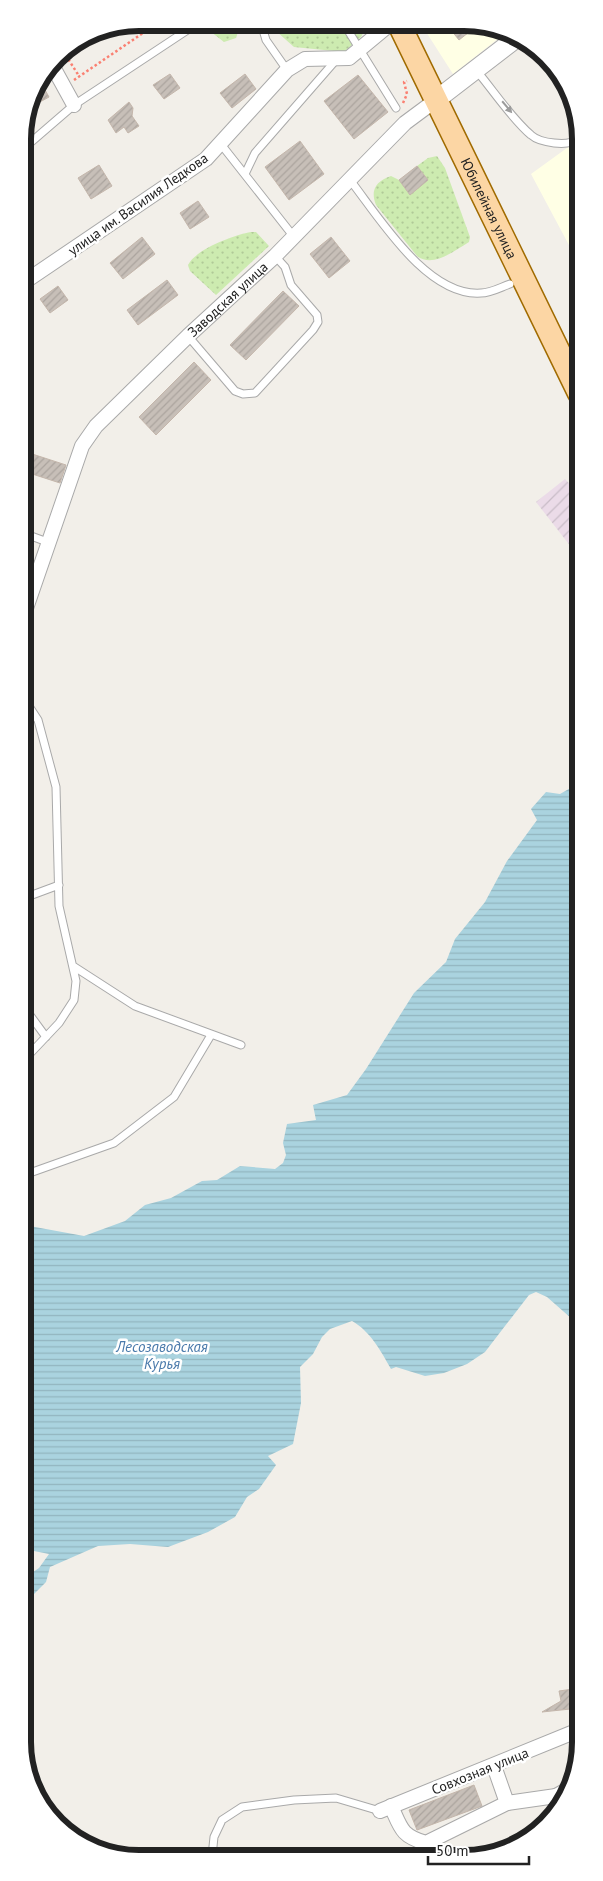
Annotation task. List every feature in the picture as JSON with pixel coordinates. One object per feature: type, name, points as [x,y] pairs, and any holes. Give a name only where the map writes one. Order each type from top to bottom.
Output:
[{"type":"main road","name":"Юбилейная улица","points":[[402,31],[572,379]]},
{"type":"street","name":"улица им. Василия Ледкова","points":[[31,278],[206,159],[287,70],[305,58],[349,58],[381,31]]},
{"type":"street","name":"Заводская улица","points":[[31,595],[82,446],[96,426],[188,336],[275,256],[405,123],[511,42]]},
{"type":"street","points":[[56,71],[74,105]]},
{"type":"street","name":"Совхозная улица","points":[[386,1808],[494,1766],[572,1733]]},
{"type":"street","points":[[494,1766],[507,1804]]},
{"type":"street","points":[[386,1808],[403,1833],[426,1843],[507,1804],[554,1801]]},
{"type":"lane","points":[[31,142],[74,105],[186,31]]},
{"type":"lane","points":[[263,31],[266,40],[287,70]]},
{"type":"lane","points":[[348,31],[396,108]]},
{"type":"lane","points":[[245,174],[255,153],[338,57]]},
{"type":"lane","points":[[476,69],[532,137],[555,143],[572,142]]},
{"type":"lane","points":[[220,143],[294,237]]},
{"type":"lane","points":[[350,180],[403,248],[442,282],[460,291],[482,293],[510,284]]},
{"type":"lane","points":[[188,336],[235,390],[242,394],[255,392],[313,330],[318,322],[317,315],[291,284],[285,267],[275,256]]},
{"type":"lane","points":[[31,536],[50,543]]},
{"type":"lane","points":[[31,708],[38,720],[56,787],[59,906],[76,981],[74,1000],[59,1023],[31,1053]]},
{"type":"lane","points":[[31,895],[59,885]]},
{"type":"lane","points":[[73,966],[135,1006],[241,1045]]},
{"type":"lane","points":[[31,1017],[46,1037]]},
{"type":"lane","points":[[31,1172],[114,1142],[174,1098],[211,1035]]},
{"type":"lane","points":[[213,1850],[214,1837],[222,1820],[242,1807],[294,1800],[336,1798],[386,1808]]},
{"type":"lane","points":[[436,1850],[441,1836]]},
{"type":"path","points":[[64,86],[146,31]]},
{"type":"path","points":[[68,59],[79,76]]},
{"type":"path","points":[[396,108],[405,99],[407,88],[404,82],[408,80]]},
{"type":"shaded area","points":[[425,31],[478,32],[500,37],[453,74]]},
{"type":"shaded area","points":[[572,144],[572,251],[531,174]]},
{"type":"shaded area","points":[[565,479],[572,486],[572,548],[536,502]]},
{"type":"green space","points":[[210,31],[238,31],[236,38],[224,42]]},
{"type":"green space","points":[[276,31],[364,31],[361,37],[344,52],[294,47]]},
{"type":"green space","points":[[437,156],[445,168],[470,237],[469,242],[450,254],[430,260],[417,256],[376,205],[374,191],[378,183],[391,176],[399,180],[410,194],[428,180],[417,166],[428,158]]},
{"type":"green space","points":[[256,232],[269,246],[216,295],[190,271],[188,265],[192,259],[207,248],[235,236]]},
{"type":"water","name":"Лесозаводская Курья","points":[[572,787],[572,1319],[547,1297],[536,1292],[529,1295],[485,1352],[467,1364],[444,1373],[425,1376],[396,1367],[391,1369],[370,1336],[352,1321],[330,1329],[322,1337],[313,1354],[300,1367],[301,1403],[293,1444],[268,1456],[276,1465],[259,1489],[247,1497],[235,1517],[208,1532],[168,1547],[130,1544],[98,1546],[50,1567],[46,1582],[32,1596],[31,1600],[31,1573],[39,1568],[49,1554],[31,1550],[31,1226],[84,1236],[125,1221],[145,1205],[171,1198],[202,1181],[217,1180],[240,1166],[275,1169],[283,1163],[286,1155],[283,1143],[287,1124],[316,1120],[313,1105],[347,1095],[366,1069],[414,993],[446,962],[455,939],[485,902],[507,861],[537,820],[531,809],[546,792],[560,794]]},
{"type":"building","points":[[452,31],[470,31],[459,40]]},
{"type":"building","points":[[170,74],[180,88],[164,99],[153,85]]},
{"type":"building","points":[[245,74],[256,89],[232,108],[220,93]]},
{"type":"building","points":[[358,75],[388,112],[354,139],[324,101]]},
{"type":"building","points":[[44,88],[49,97],[37,103]]},
{"type":"building","points":[[129,102],[133,108],[132,116],[139,126],[128,133],[124,127],[116,133],[108,120]]},
{"type":"building","points":[[300,141],[324,174],[289,200],[265,167]]},
{"type":"building","points":[[99,165],[112,186],[91,199],[78,178]]},
{"type":"building","points":[[417,166],[428,180],[410,195],[399,180]]},
{"type":"building","points":[[198,201],[209,217],[190,229],[180,213]]},
{"type":"building","points":[[142,237],[155,254],[123,279],[110,263]]},
{"type":"building","points":[[331,237],[350,261],[329,278],[310,254]]},
{"type":"building","points":[[167,280],[178,295],[138,325],[127,310]]},
{"type":"building","points":[[58,286],[68,300],[50,313],[40,299]]},
{"type":"building","points":[[283,291],[299,306],[246,360],[230,345]]},
{"type":"building","points":[[194,362],[211,380],[156,435],[139,417]]},
{"type":"building","points":[[31,454],[66,465],[60,483],[31,474]]},
{"type":"building","points":[[572,1689],[572,1709],[542,1712],[561,1701],[559,1691]]},
{"type":"building","points":[[474,1785],[482,1806],[417,1830],[409,1810]]}]
